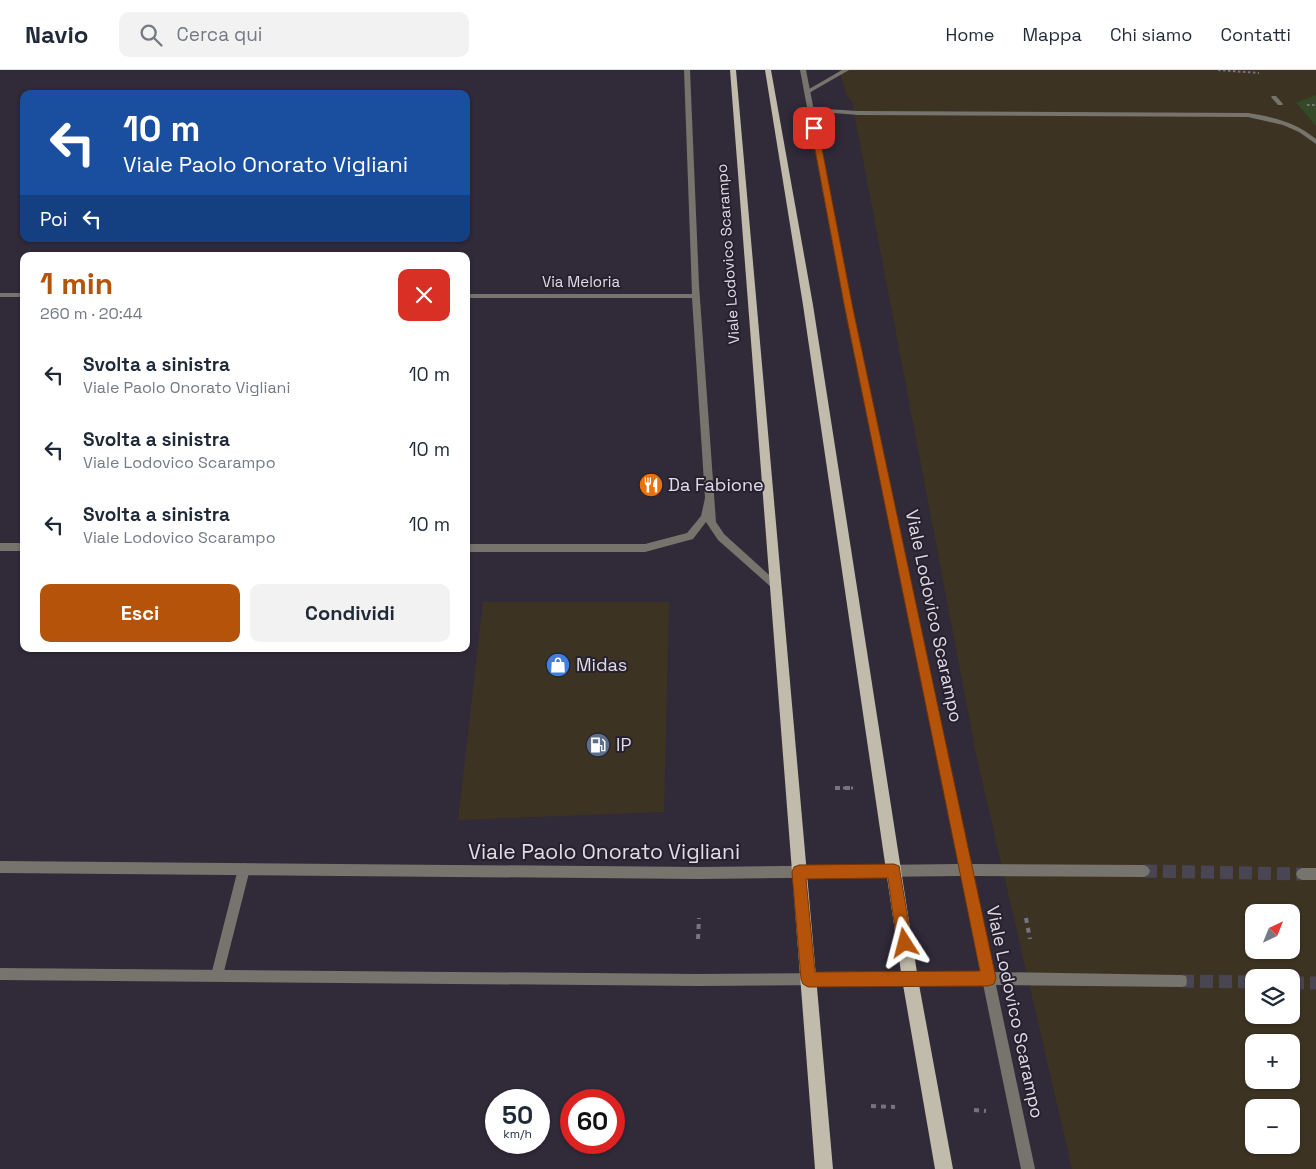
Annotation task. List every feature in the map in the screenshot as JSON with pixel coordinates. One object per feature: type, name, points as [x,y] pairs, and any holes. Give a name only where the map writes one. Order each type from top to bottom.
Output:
[{"type":"main road","name":"Viale Lodovico Scarampo","points":[[733,70],[774,584],[824,1169]]},
{"type":"main road","points":[[768,70],[808,305],[910,979],[944,1169]]},
{"type":"street","name":"Viale Lodovico Scarampo","points":[[687,70],[696,296],[711,523],[722,537],[774,584]]},
{"type":"street","name":"Viale Lodovico Scarampo","points":[[804,70],[849,309],[1028,1169]]},
{"type":"street","points":[[807,92],[846,70]]},
{"type":"street","points":[[1274,97],[1280,104]]},
{"type":"street","points":[[811,110],[867,113],[1248,115],[1283,122],[1305,132],[1316,142]]},
{"type":"street","points":[[0,295],[20,295]]},
{"type":"street","name":"Via Meloria","points":[[470,296],[696,296]]},
{"type":"street","name":"Viale Lodovico Scarampo","points":[[470,548],[646,548],[690,536],[705,517],[710,498]]},
{"type":"street","points":[[0,547],[20,547]]},
{"type":"street","name":"Viale Paolo Onorato Vigliani","points":[[0,867],[799,872],[965,870],[1144,871]]},
{"type":"street","points":[[217,975],[244,869]]},
{"type":"street","points":[[1302,874],[1316,874]]},
{"type":"street","points":[[0,974],[808,979],[988,978],[1181,981]]},
{"type":"path","points":[[1218,70],[1259,74]]},
{"type":"path","points":[[835,788],[856,788]]},
{"type":"path","points":[[698,918],[698,939]]},
{"type":"path","points":[[1026,918],[1030,938]]},
{"type":"path","points":[[871,1106],[895,1107]]},
{"type":"shaded area","points":[[839,70],[1316,70],[1316,95],[1296,104],[1316,126],[1316,1169],[1072,1169],[977,759],[852,102],[846,94]]},
{"type":"shaded area","points":[[483,602],[669,602],[664,812],[458,820]]},
{"type":"green space","points":[[1316,95],[1316,126],[1296,103]]},
{"type":"tunnel","points":[[1144,871],[1302,874]]},
{"type":"tunnel","points":[[1181,981],[1245,982]]},
{"type":"tunnel","points":[[1300,983],[1316,983]]},
{"type":"place","name":"Da Fabione","points":[[651,485]]},
{"type":"place","name":"Midas","points":[[558,665]]},
{"type":"place","name":"IP","points":[[598,745]]},
{"type":"route","points":[[814,128],[849,309],[988,978],[808,979],[799,872],[894,871],[905,943]]}]
